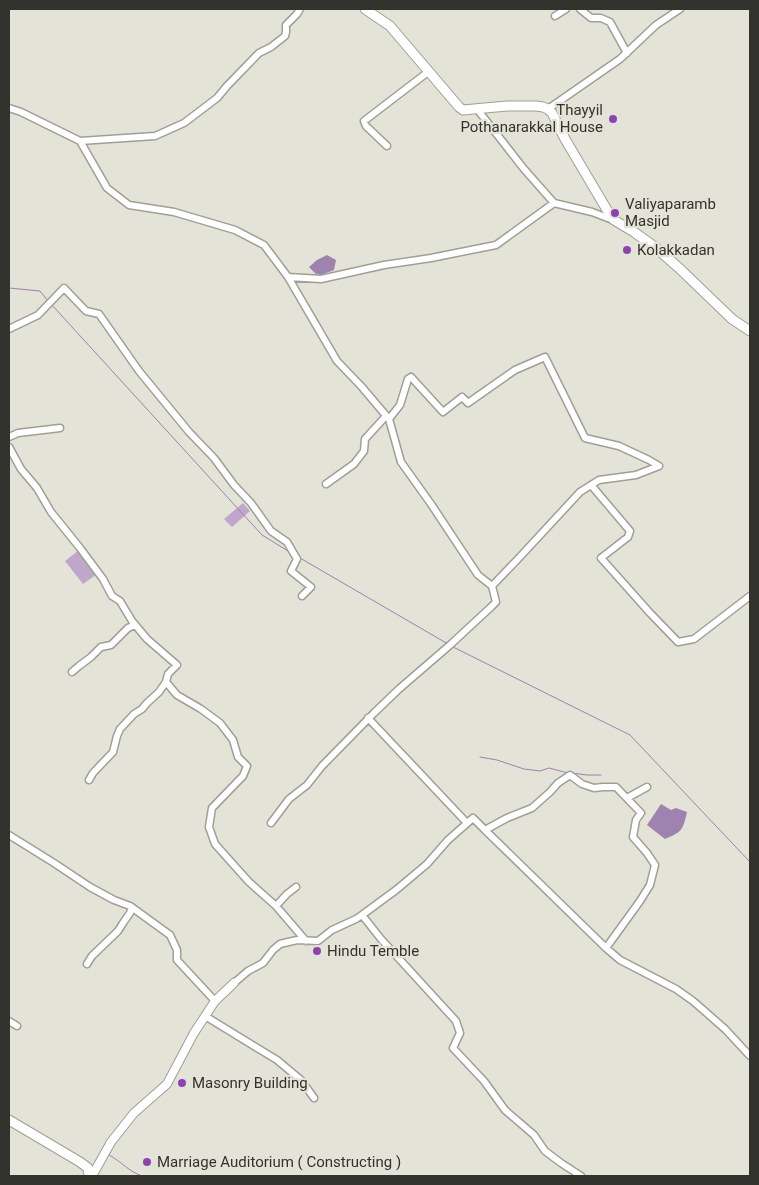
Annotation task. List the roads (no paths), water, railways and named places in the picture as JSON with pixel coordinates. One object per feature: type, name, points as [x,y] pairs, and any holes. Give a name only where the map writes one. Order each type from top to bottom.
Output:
[{"type":"main road","points":[[364,9],[390,26],[463,110],[506,106],[536,106],[548,109],[614,220],[655,247],[732,319],[750,331]]},
{"type":"main road","points":[[9,1120],[80,1162],[88,1168],[90,1176]]},
{"type":"street","points":[[9,108],[80,141],[155,136],[184,123],[217,98],[259,53],[271,47],[284,36],[286,25],[300,9]]},
{"type":"street","points":[[555,16],[566,9]]},
{"type":"street","points":[[580,9],[591,18],[601,18],[610,22],[627,53]]},
{"type":"street","points":[[548,109],[620,59],[656,25],[680,9]]},
{"type":"street","points":[[387,146],[366,126],[364,121],[428,72]]},
{"type":"street","points":[[477,109],[524,169],[554,203],[592,212],[614,220]]},
{"type":"street","points":[[80,141],[107,188],[129,205],[174,212],[235,230],[264,245],[288,277],[337,361],[388,418],[401,462],[478,574],[492,586],[496,602],[368,718],[307,784],[289,799],[271,823]]},
{"type":"street","points":[[288,277],[321,279],[384,265],[496,245],[554,203]]},
{"type":"street","points":[[9,329],[38,315],[64,288],[86,310],[99,314],[139,371],[189,432],[214,458],[272,531],[287,542],[297,559],[291,571],[311,587],[302,596]]},
{"type":"street","points":[[326,484],[354,464],[364,451],[365,439],[400,405],[408,379],[411,377],[443,412],[462,397],[468,403],[515,370],[544,358],[585,438],[619,446],[659,466],[636,475],[599,480],[580,492],[492,586]]},
{"type":"street","points":[[9,436],[18,433],[60,428]]},
{"type":"street","points":[[9,446],[21,470],[37,488],[51,512],[86,555],[103,579],[112,596],[120,601],[135,625],[147,639],[177,665],[168,674],[166,682],[159,692],[120,729],[112,752],[89,780]]},
{"type":"street","points":[[591,485],[630,531],[628,537],[601,558],[678,642],[694,639],[750,596]]},
{"type":"street","points":[[72,672],[101,647],[111,645],[128,628],[135,625]]},
{"type":"street","points":[[166,682],[177,695],[220,723],[233,740],[238,757],[247,766],[243,776],[212,808],[209,827],[215,844],[249,882],[276,906],[306,941]]},
{"type":"street","points":[[368,718],[467,823]]},
{"type":"street","points":[[484,830],[532,808],[558,783],[570,775],[582,784],[594,788],[616,787],[641,813],[636,820],[633,837],[655,865],[650,885],[606,948]]},
{"type":"street","points":[[627,798],[647,787]]},
{"type":"street","points":[[90,1176],[111,1142],[134,1113],[167,1084],[205,1016],[215,1001],[234,983],[248,971],[263,963],[280,944],[297,940],[318,941],[332,930],[362,916],[427,864],[448,840],[473,818],[606,948],[620,960],[676,989],[693,1001],[725,1029],[750,1056]]},
{"type":"street","points":[[9,835],[90,887],[132,907],[170,935],[177,950],[177,960],[215,1001]]},
{"type":"street","points":[[276,906],[296,887]]},
{"type":"street","points":[[86,964],[118,932],[132,907]]},
{"type":"street","points":[[362,916],[456,1021],[460,1034],[453,1048],[484,1082],[505,1110],[534,1135],[545,1151],[581,1176]]},
{"type":"street","points":[[205,1016],[277,1060],[301,1080],[314,1098]]},
{"type":"street","points":[[9,1022],[16,1026]]},
{"type":"waterway","points":[[9,288],[40,291],[48,301]]},
{"type":"waterway","points":[[51,304],[262,535],[288,551]]},
{"type":"waterway","points":[[300,558],[448,644]]},
{"type":"waterway","points":[[451,646],[630,735],[750,862]]},
{"type":"waterway","points":[[480,757],[497,760],[524,769],[540,771],[549,768],[568,773]]},
{"type":"waterway","points":[[572,773],[601,775]]},
{"type":"waterway","points":[[109,1155],[142,1176]]},
{"type":"place","name":"Thayyil Pothanarakkal House","points":[[613,119]]},
{"type":"place","name":"Valiyaparamb Masjid","points":[[615,213]]},
{"type":"place","name":"Kolakkadan","points":[[627,250]]},
{"type":"place","name":"Hindu Temble","points":[[317,951]]},
{"type":"place","name":"Masonry Building","points":[[182,1083]]},
{"type":"place","name":"Marriage Auditorium ( Constructing )","points":[[147,1162]]}]
